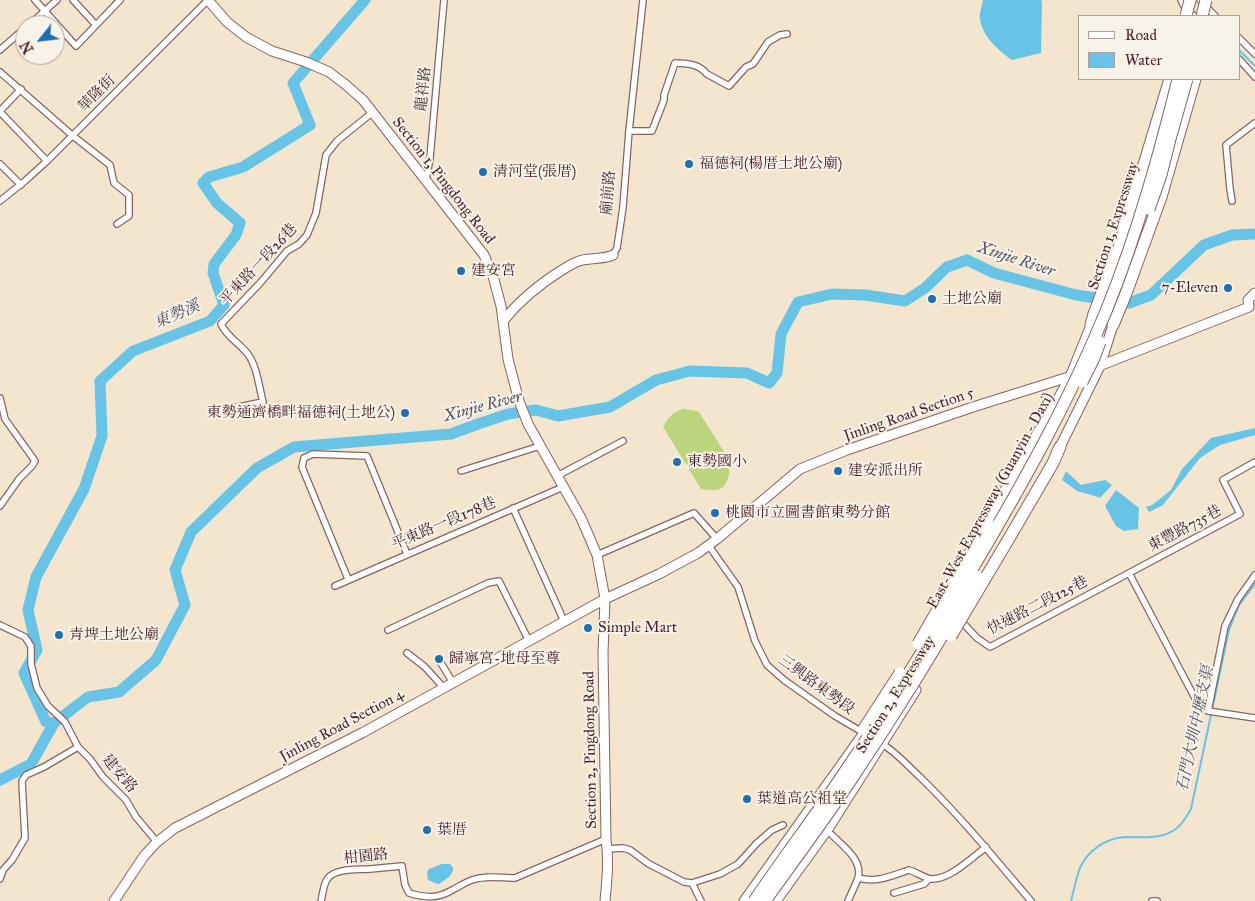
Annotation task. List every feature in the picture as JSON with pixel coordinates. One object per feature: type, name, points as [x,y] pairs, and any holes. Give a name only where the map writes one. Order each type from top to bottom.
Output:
[{"type":"highway","points":[[1095,318],[1171,80]]},
{"type":"highway","name":"East-West Expressway (Guanyin - Daxi)","points":[[765,901],[840,778],[934,633],[1017,492],[1063,406],[1095,338],[1123,267],[1178,80]]},
{"type":"highway","name":"East-West Expressway (Guanyin - Daxi)","points":[[754,901],[785,866],[848,784],[953,619],[1050,445],[1094,358],[1161,175],[1189,80]]},
{"type":"highway","points":[[1114,320],[1141,255],[1161,198],[1195,80]]},
{"type":"highway","points":[[785,866],[794,837],[922,638],[1042,428]]},
{"type":"highway","points":[[785,866],[836,812],[960,621],[1053,463],[1060,447]]},
{"type":"main road","name":"Section 1, Pingdong Road","points":[[208,0],[227,22],[246,37],[272,52],[306,62],[329,72],[363,100],[484,255],[493,276],[501,306],[508,359],[519,400],[528,424],[581,518],[597,554],[605,599]]},
{"type":"main road","name":"Section 1, Expressway","points":[[1104,294],[1120,257],[1171,80]]},
{"type":"main road","name":"Section 1, Expressway","points":[[1123,296],[1174,152],[1189,80]]},
{"type":"main road","name":"廟前路","points":[[503,321],[526,295],[549,278],[578,261],[608,258],[613,255]]},
{"type":"main road","points":[[1252,309],[1248,300],[1255,293]]},
{"type":"main road","name":"Jinling Road Section 5","points":[[605,599],[658,574],[709,546],[800,469],[815,462],[974,407],[1070,377],[1252,309]]},
{"type":"main road","points":[[1070,377],[1095,318]]},
{"type":"main road","points":[[1100,366],[1114,320]]},
{"type":"main road","name":"Section 2, Expressway","points":[[776,901],[828,829],[883,744],[958,621],[1051,458],[1060,447],[1100,366]]},
{"type":"main road","name":"Section 2, Expressway","points":[[744,901],[864,733],[922,646],[1034,451],[1042,428],[1070,377]]},
{"type":"main road","name":"Jinling Road Section 4","points":[[114,901],[144,856],[157,842],[175,828],[362,733],[605,599]]},
{"type":"main road","name":"Section 2, Pingdong Road","points":[[605,599],[603,653],[606,839],[608,849],[608,876],[605,901]]},
{"type":"street","points":[[35,0],[76,46],[116,2]]},
{"type":"street","points":[[40,15],[57,0]]},
{"type":"street","points":[[73,0],[96,25]]},
{"type":"street","name":"華隆街","points":[[0,201],[73,136],[208,0]]},
{"type":"street","name":"龍祥路","points":[[426,180],[430,158],[444,0]]},
{"type":"street","name":"廟前路","points":[[613,255],[617,248],[622,215],[643,0]]},
{"type":"street","points":[[1181,0],[1200,9]]},
{"type":"street","points":[[629,131],[652,131],[675,63],[694,64],[707,74],[729,86],[746,68],[753,64],[768,42],[780,35],[787,34]]},
{"type":"street","points":[[0,50],[15,37]]},
{"type":"street","points":[[1240,39],[1255,54]]},
{"type":"street","points":[[1240,60],[1255,77]]},
{"type":"street","points":[[0,72],[73,136],[110,165],[114,183],[129,195],[129,216],[117,224]]},
{"type":"street","points":[[20,89],[0,112],[47,161]]},
{"type":"street","name":"平東路一段26巷","points":[[224,410],[263,402],[253,364],[248,354],[224,332],[221,324],[261,282],[287,251],[299,244],[307,235],[316,213],[326,155],[337,141],[373,112]]},
{"type":"street","points":[[1232,201],[1226,145],[1255,124]]},
{"type":"street","points":[[0,164],[21,184]]},
{"type":"street","points":[[0,398],[5,419],[35,461],[19,479],[0,506]]},
{"type":"street","points":[[557,476],[623,441]]},
{"type":"street","points":[[461,471],[540,446]]},
{"type":"street","points":[[348,579],[302,467],[304,458],[314,454],[367,456],[407,554]]},
{"type":"street","name":"東豐路735巷","points":[[1129,573],[1240,514],[1223,480],[1255,462]]},
{"type":"street","name":"平東路一段178巷","points":[[334,586],[563,487]]},
{"type":"street","points":[[513,508],[564,622]]},
{"type":"street","points":[[597,554],[694,513],[717,539]]},
{"type":"street","name":"三興路東勢段","points":[[709,546],[738,587],[755,642],[767,665],[784,680],[836,716],[883,744],[900,758],[946,802],[1031,901]]},
{"type":"street","points":[[1129,573],[1197,702],[1208,711],[1255,718]]},
{"type":"street","name":"快速路二段125巷","points":[[964,622],[977,638],[990,647],[1129,573]]},
{"type":"street","points":[[1208,711],[1226,626],[1238,599],[1255,575]]},
{"type":"street","points":[[388,630],[488,583],[499,581],[529,641]]},
{"type":"street","name":"建安路","points":[[0,625],[25,637],[31,646],[31,664],[37,688],[48,706],[65,722],[78,747],[90,759],[103,777],[126,800],[136,817],[157,842]]},
{"type":"street","points":[[407,654],[425,666],[444,687]]},
{"type":"street","points":[[441,663],[453,683]]},
{"type":"street","points":[[0,879],[3,870],[12,860],[25,838],[22,781],[26,775],[78,747]]},
{"type":"street","points":[[608,849],[624,848],[630,850],[649,864],[677,879],[692,883],[720,874],[738,864],[757,842],[772,830],[783,825]]},
{"type":"street","points":[[832,835],[854,858],[859,868],[858,878],[848,901]]},
{"type":"street","name":"柑園路","points":[[321,901],[326,882],[336,872],[360,868],[402,866],[405,885],[409,893],[418,896],[434,897],[449,892],[471,880],[485,877],[515,878],[606,839]]},
{"type":"street","points":[[858,878],[878,880],[909,870],[929,879],[939,878],[953,872],[986,847]]},
{"type":"street","points":[[894,893],[924,884],[929,879]]},
{"type":"street","points":[[692,883],[701,901]]},
{"type":"street","points":[[1152,901],[1157,901]]},
{"type":"green space","points":[[684,409],[699,412],[728,458],[729,471],[727,481],[725,485],[717,490],[701,489],[663,427],[671,415]]},
{"type":"water","points":[[983,0],[1041,0],[1041,53],[1012,60],[997,48],[984,32],[980,20]]},
{"type":"water","points":[[1255,428],[1255,435],[1220,445],[1200,458],[1163,505],[1149,512],[1146,507],[1152,505],[1171,490],[1182,469],[1211,438]]},
{"type":"water","points":[[1066,471],[1081,485],[1105,480],[1112,485],[1100,498],[1077,491],[1062,480]]},
{"type":"water","points":[[1116,490],[1139,508],[1138,529],[1124,531],[1116,526],[1105,506]]},
{"type":"water","points":[[442,864],[450,864],[453,868],[449,877],[439,884],[428,880],[427,872],[429,869]]},
{"type":"waterway","name":"東勢溪","points":[[54,723],[46,722],[24,673],[37,650],[28,610],[36,577],[84,489],[102,436],[100,381],[133,351],[210,321],[224,305],[213,273],[214,264],[236,235],[240,223],[217,203],[203,183],[209,177],[243,167],[310,125],[293,83],[365,0]]},
{"type":"waterway","points":[[1240,51],[1255,66]]},
{"type":"waterway","name":"Xinjie River","points":[[0,780],[31,764],[54,723],[88,697],[119,692],[156,660],[185,605],[175,570],[191,532],[257,468],[294,447],[451,434],[508,414],[536,410],[558,416],[610,407],[656,380],[690,371],[747,373],[769,383],[777,373],[781,334],[798,302],[832,294],[865,295],[905,301],[925,288],[947,267],[967,260],[994,273],[1076,295],[1129,303],[1151,295],[1204,245],[1232,235],[1255,234]]},
{"type":"waterway","name":"石門大圳中壢支渠","points":[[1071,901],[1080,868],[1098,846],[1119,838],[1152,837],[1171,832],[1179,826],[1191,809],[1229,630],[1239,605],[1255,584]]},
{"type":"place","name":"福德祠(楊厝土地公廟)","points":[[689,164]]},
{"type":"place","name":"清河堂(張厝)","points":[[483,172]]},
{"type":"place","name":"建安宮","points":[[461,271]]},
{"type":"place","name":"7-Eleven","points":[[1228,288]]},
{"type":"place","name":"土地公廟","points":[[932,299]]},
{"type":"place","name":"東勢通濟橋畔福德祠(土地公)","points":[[405,413]]},
{"type":"place","name":"東勢國小","points":[[677,462]]},
{"type":"place","name":"建安派出所","points":[[838,471]]},
{"type":"place","name":"桃園市立圖書館東勢分館","points":[[715,513]]},
{"type":"place","name":"Simple Mart","points":[[588,628]]},
{"type":"place","name":"青埤土地公廟","points":[[59,635]]},
{"type":"place","name":"歸寧宮-地母至尊","points":[[439,659]]},
{"type":"place","name":"葉道高公祖堂","points":[[747,799]]},
{"type":"place","name":"葉厝","points":[[427,830]]}]
